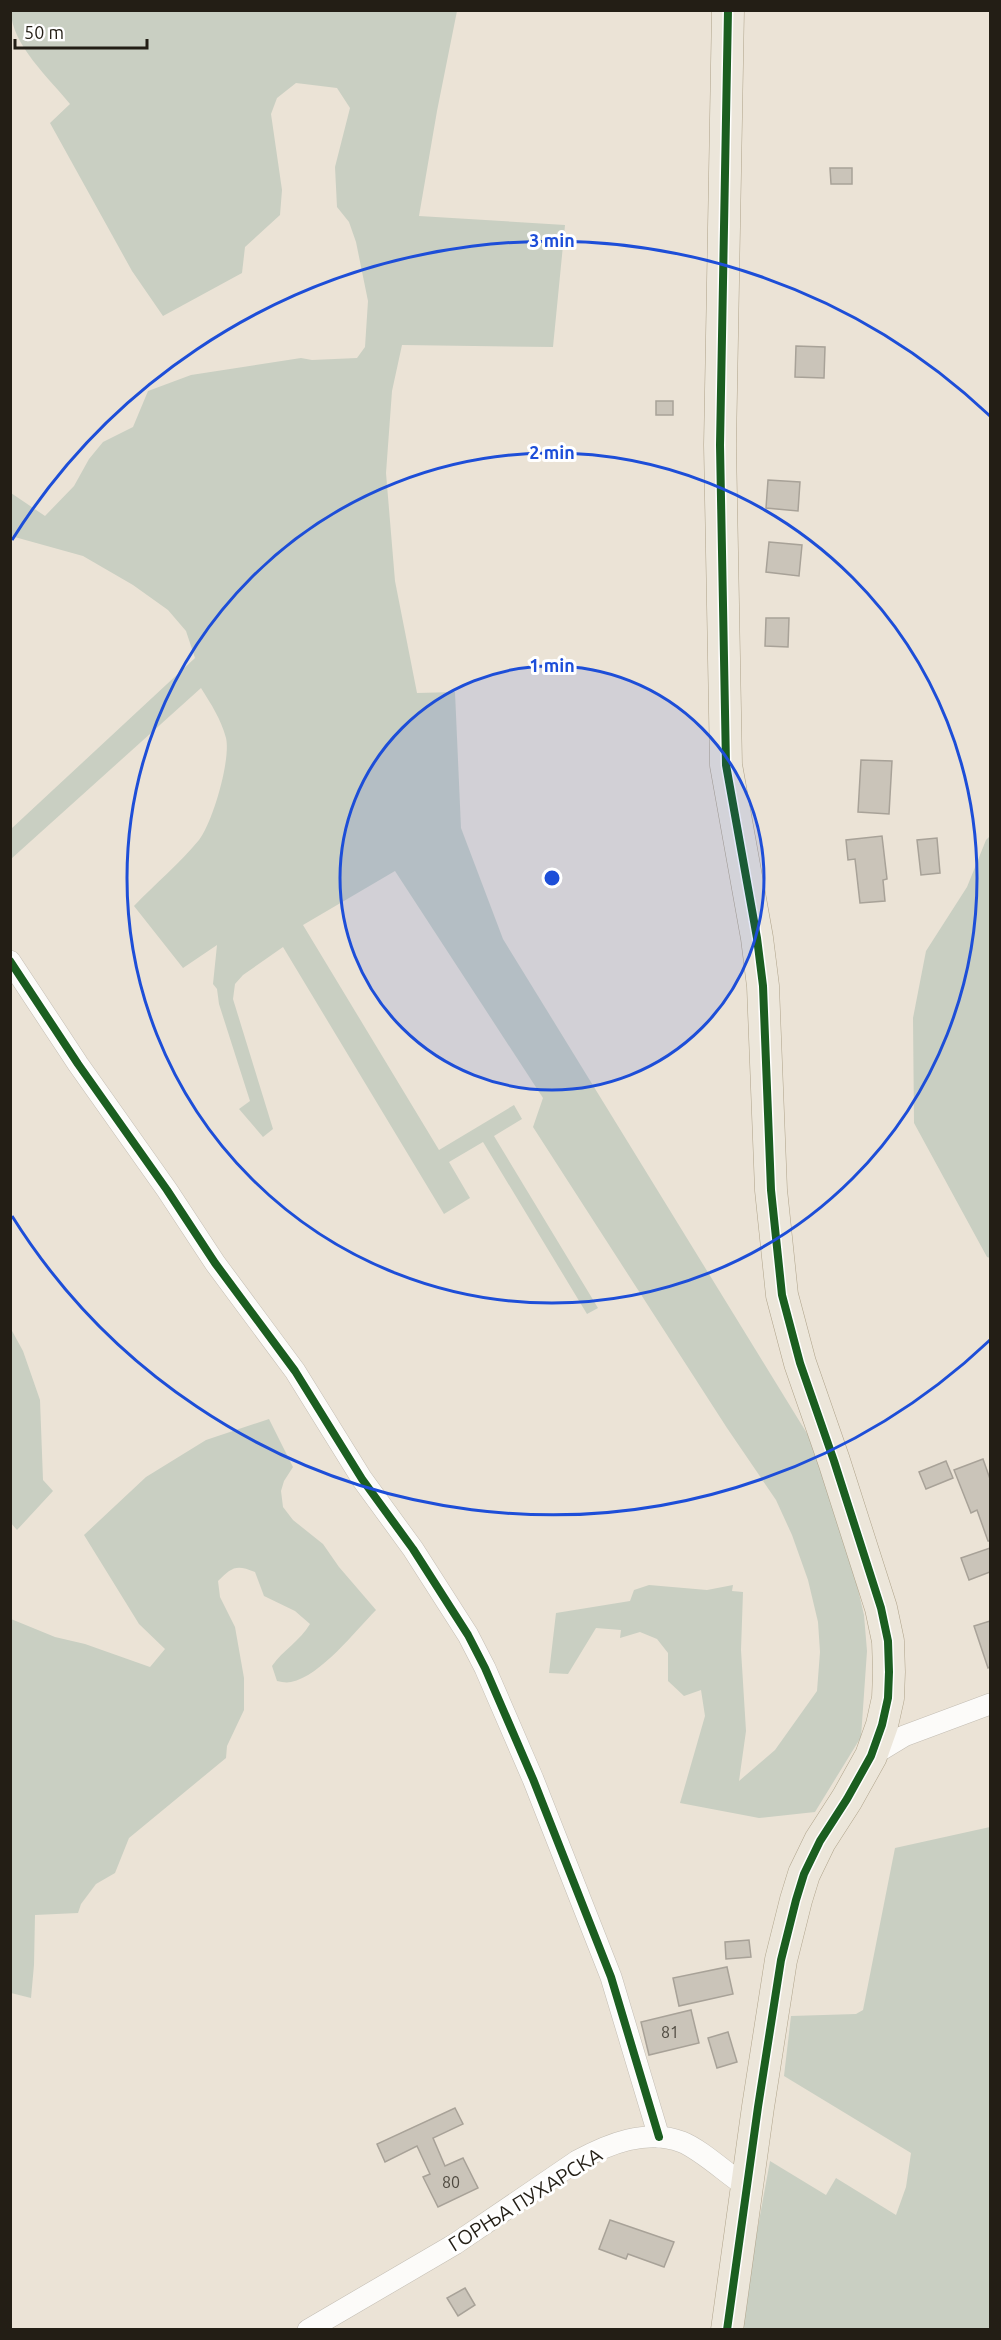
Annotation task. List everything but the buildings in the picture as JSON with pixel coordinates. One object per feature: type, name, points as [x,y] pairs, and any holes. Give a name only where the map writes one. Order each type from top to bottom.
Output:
[{"type":"main road","points":[[727,2330],[781,1960],[796,1899],[820,1841],[871,1756],[882,1725],[888,1698],[889,1672],[888,1641],[881,1608],[800,1363],[782,1295],[771,1191],[763,986],[757,938],[726,765],[720,445],[728,10]]},
{"type":"street","points":[[10,961],[215,1263],[295,1371],[362,1479],[413,1549],[468,1635],[534,1779],[611,1977],[659,2137]]},
{"type":"street","points":[[871,1756],[904,1736],[990,1704]]},
{"type":"street","name":"ГОРЊА ПУХАРСКА","points":[[308,2330],[455,2244],[577,2161],[597,2150],[623,2141],[659,2137],[684,2143],[747,2187]]},
{"type":"shaded area","points":[[11,10],[457,11],[419,216],[565,225],[553,347],[402,345],[392,391],[386,473],[395,581],[417,693],[455,692],[461,828],[503,939],[819,1453],[856,1581],[864,1615],[867,1651],[861,1737],[815,1812],[759,1818],[680,1803],[705,1716],[701,1690],[684,1696],[668,1681],[668,1653],[657,1639],[640,1632],[620,1638],[621,1630],[596,1628],[568,1674],[549,1673],[556,1613],[630,1601],[634,1590],[649,1585],[707,1590],[733,1585],[732,1591],[743,1592],[741,1650],[746,1731],[739,1781],[775,1750],[817,1691],[820,1652],[818,1622],[808,1580],[792,1535],[776,1500],[533,1127],[543,1098],[395,871],[303,925],[439,1150],[514,1105],[522,1119],[494,1136],[598,1308],[587,1314],[483,1142],[449,1162],[470,1198],[444,1214],[283,947],[243,975],[235,984],[233,999],[273,1129],[263,1137],[239,1109],[250,1101],[219,1004],[217,989],[213,984],[217,945],[183,968],[134,906],[199,840],[215,805],[226,760],[226,738],[219,718],[201,688],[11,859],[11,829],[195,658],[186,631],[168,610],[133,585],[83,556],[11,536],[11,493],[45,516],[74,486],[89,459],[103,442],[133,427],[148,391],[191,375],[301,358],[312,360],[357,358],[365,347],[368,301],[356,242],[349,222],[337,207],[335,167],[350,108],[337,88],[296,83],[277,98],[271,114],[282,190],[280,215],[245,247],[242,273],[163,316],[132,271],[50,123],[70,104],[24,48],[12,22]]},
{"type":"shaded area","points":[[990,836],[990,1258],[987,1257],[914,1123],[913,1018],[926,951],[967,887],[986,840]]},
{"type":"shaded area","points":[[11,1329],[23,1351],[40,1400],[43,1480],[53,1491],[17,1530],[10,1522]]},
{"type":"shaded area","points":[[269,1419],[293,1467],[281,1491],[283,1507],[293,1520],[323,1544],[339,1567],[376,1610],[326,1662],[302,1678],[291,1682],[281,1682],[277,1681],[272,1666],[310,1624],[295,1611],[264,1596],[255,1572],[235,1568],[218,1581],[220,1597],[235,1627],[244,1678],[244,1710],[227,1746],[226,1758],[129,1838],[115,1873],[96,1884],[81,1904],[78,1913],[35,1915],[31,1998],[11,1993],[11,1619],[55,1637],[85,1644],[150,1667],[165,1649],[139,1624],[84,1535],[146,1477],[206,1440]]},
{"type":"shaded area","points":[[990,1827],[990,2329],[739,2330],[770,2161],[826,2195],[836,2178],[896,2215],[906,2187],[911,2153],[784,2076],[791,2016],[856,2014],[863,2010],[895,1848]]},
{"type":"cycle path","points":[[727,2330],[781,1960],[804,1874],[820,1841],[871,1756],[882,1725],[888,1698],[889,1672],[888,1641],[881,1608],[800,1363],[782,1295],[771,1190],[763,986],[757,938],[726,765],[720,445],[728,10]]},
{"type":"cycle path","points":[[10,961],[215,1263],[295,1371],[362,1479],[413,1549],[468,1635],[485,1668],[533,1779],[611,1977],[659,2137]]}]
